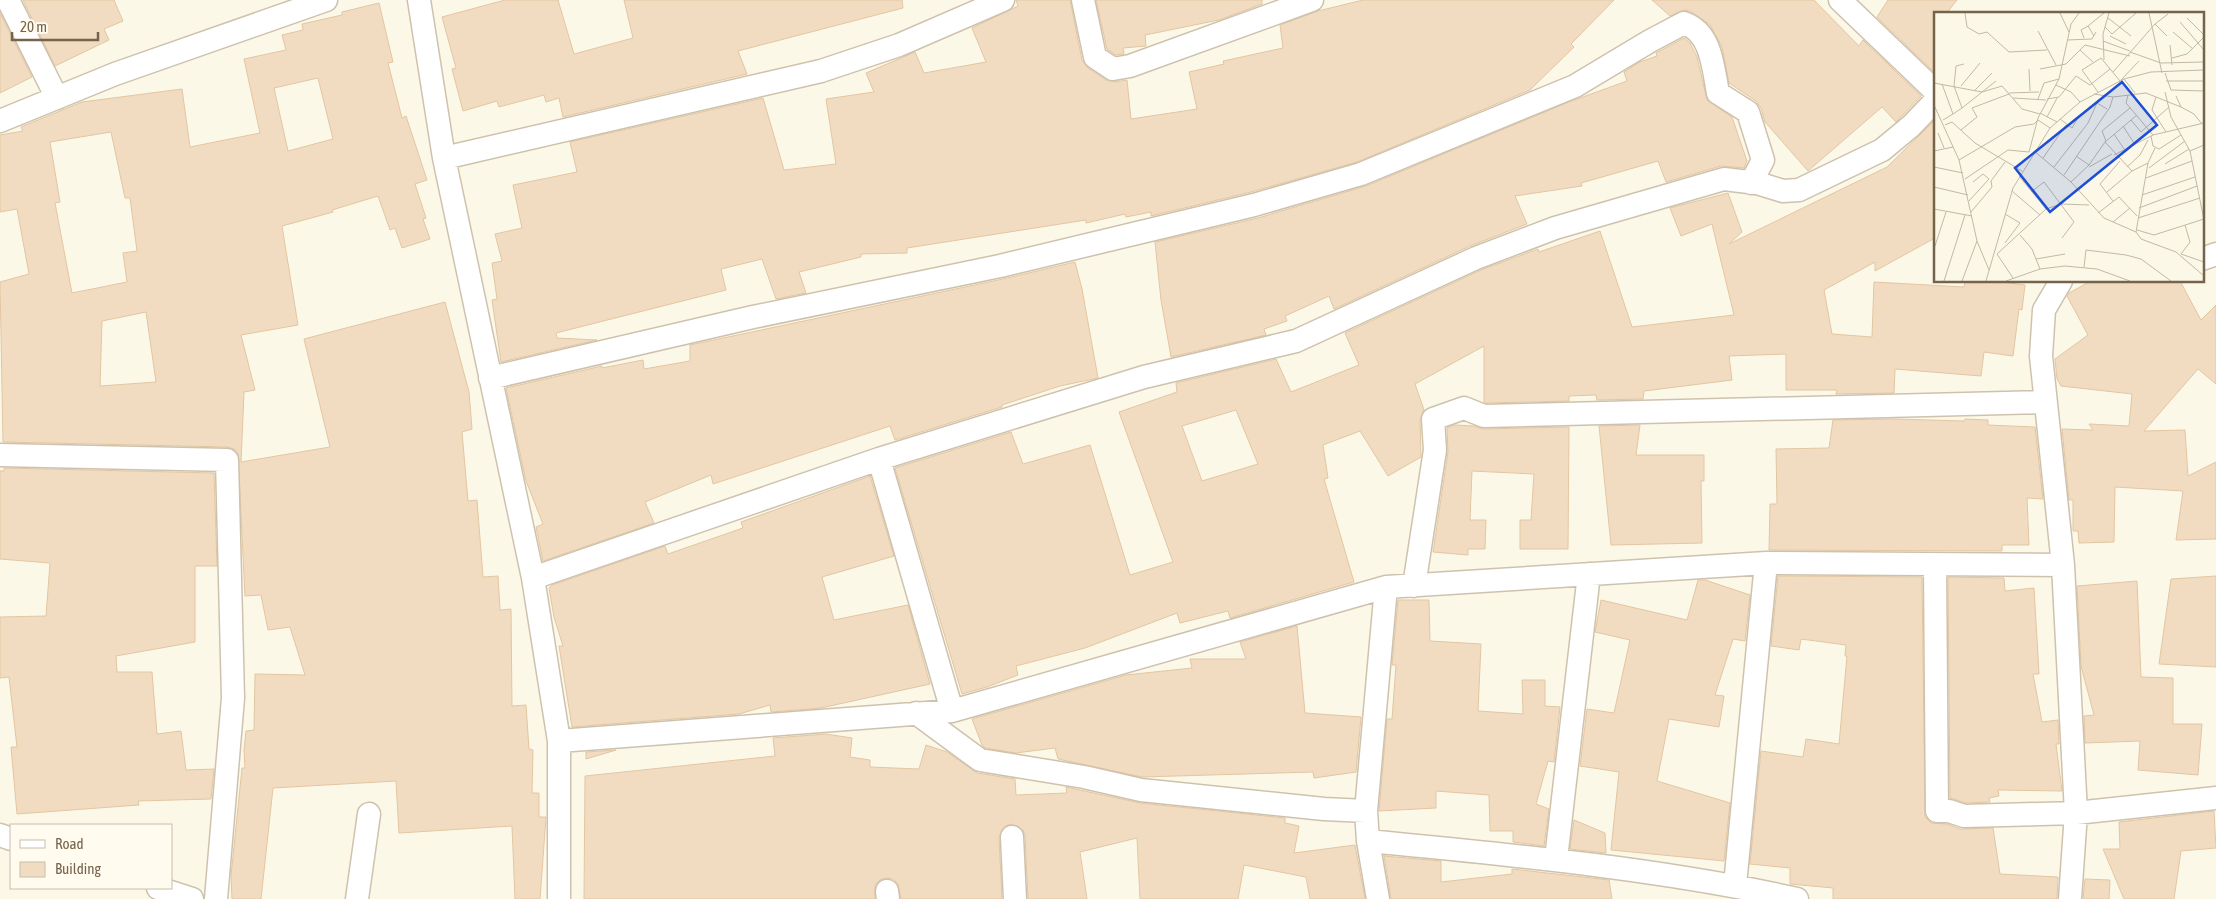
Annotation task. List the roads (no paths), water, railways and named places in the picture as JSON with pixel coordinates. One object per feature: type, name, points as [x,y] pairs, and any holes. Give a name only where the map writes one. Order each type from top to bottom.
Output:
[{"type":"street","points":[[8,0],[58,98]]},
{"type":"street","points":[[0,121],[116,74],[326,0]]},
{"type":"street","points":[[419,0],[444,158],[534,578],[559,740],[559,899]]},
{"type":"street","points":[[444,158],[820,71],[899,45],[1003,0]]},
{"type":"street","points":[[1083,0],[1095,57],[1113,70],[1130,66],[1312,0]]},
{"type":"street","points":[[1840,0],[1934,90]]},
{"type":"street","points":[[490,378],[753,317],[1000,266],[1254,204],[1361,174],[1575,86],[1684,23],[1700,34],[1710,51],[1718,93],[1748,112],[1763,160],[1751,183]]},
{"type":"street","points":[[534,578],[878,459],[1144,377],[1296,341],[1476,258],[1555,228],[1724,179],[1783,191],[1800,190],[1882,150],[1911,126],[1934,102]]},
{"type":"street","points":[[2204,258],[2216,254]]},
{"type":"street","points":[[2060,282],[2044,310],[2040,356],[2062,565],[2076,814],[2070,899]]},
{"type":"street","points":[[1414,586],[1435,450],[1433,419],[1464,408],[1484,416],[2045,402]]},
{"type":"street","points":[[0,455],[227,460],[233,698],[216,899]]},
{"type":"street","points":[[878,459],[952,711]]},
{"type":"street","points":[[559,740],[952,711],[1386,587],[1766,563],[2062,565]]},
{"type":"street","points":[[1735,885],[1766,563]]},
{"type":"street","points":[[1935,565],[1936,811],[1949,811],[1964,816],[2076,814],[2216,798]]},
{"type":"street","points":[[1556,859],[1589,574]]},
{"type":"street","points":[[1378,899],[1368,841],[1366,811],[1386,587]]},
{"type":"street","points":[[916,713],[980,760],[1084,777],[1141,790],[1324,809],[1366,811]]},
{"type":"street","points":[[357,899],[369,814]]},
{"type":"street","points":[[1012,838],[1015,899]]},
{"type":"street","points":[[1368,841],[1556,859],[1735,885],[1797,899]]},
{"type":"street","points":[[161,889],[192,899]]}]
